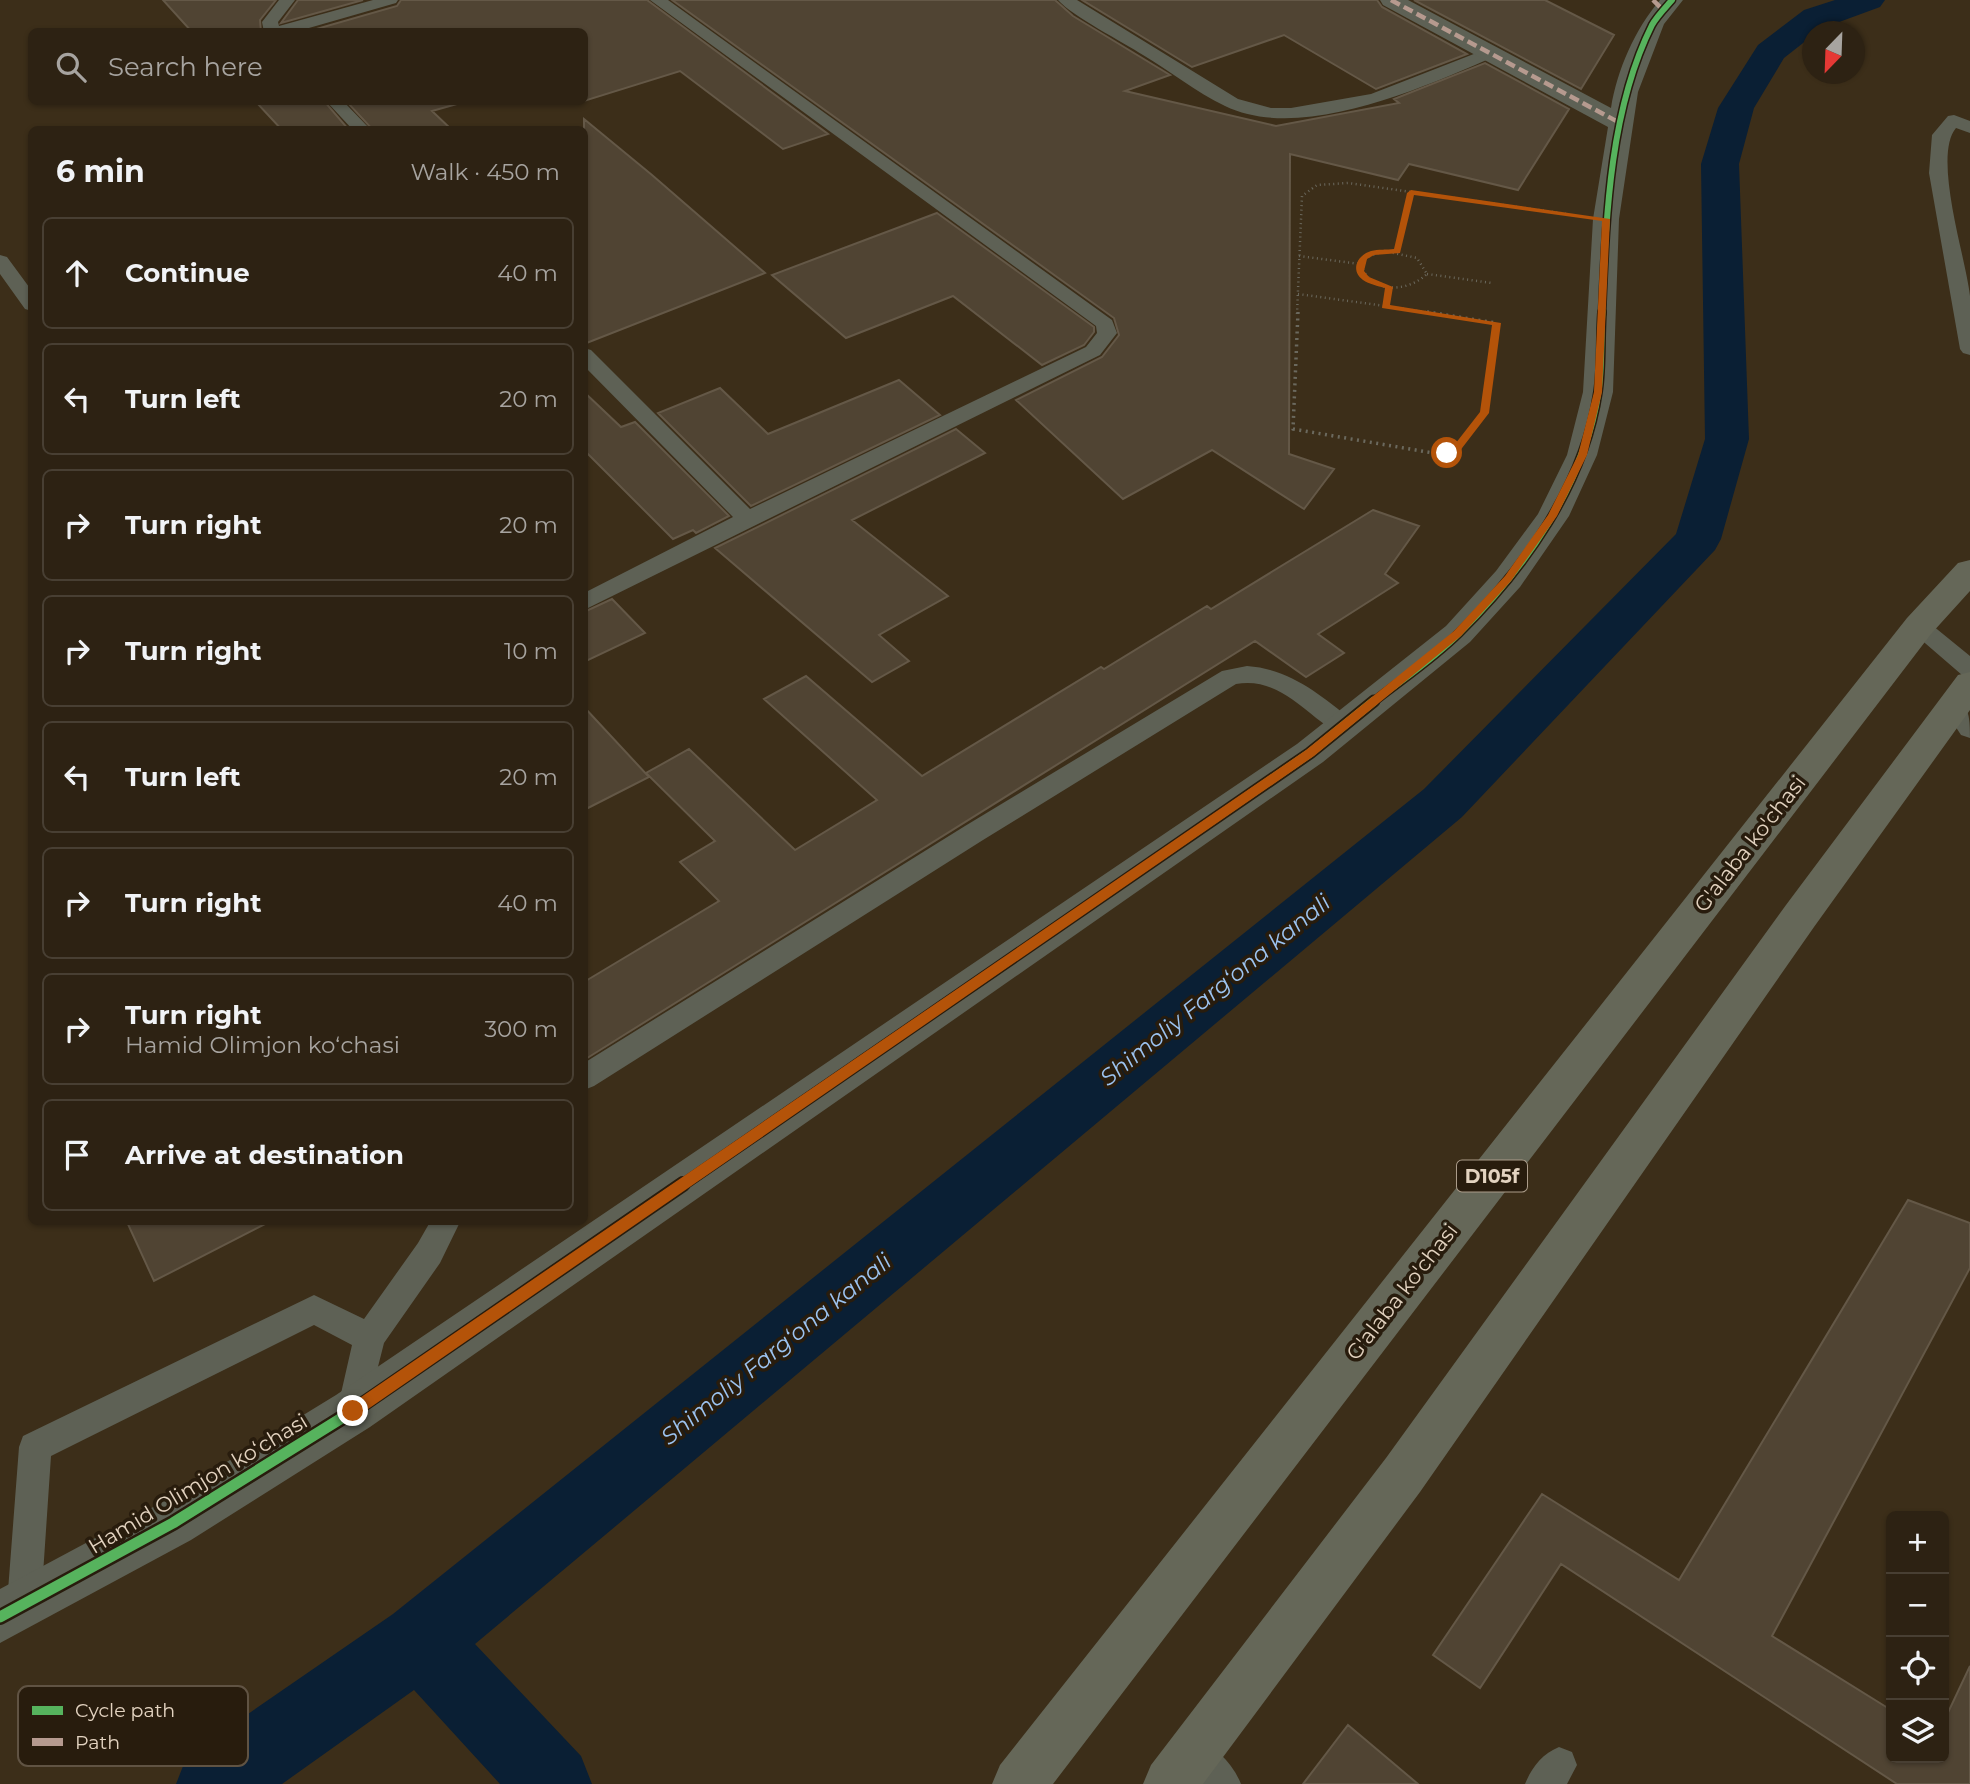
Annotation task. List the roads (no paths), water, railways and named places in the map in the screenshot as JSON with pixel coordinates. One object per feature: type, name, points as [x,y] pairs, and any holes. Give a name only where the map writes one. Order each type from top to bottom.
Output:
[{"type":"main road","name":"G'alaba ko'chasi","points":[[1019,1784],[1919,626],[1970,571]]},
{"type":"main road","points":[[1181,1769],[1403,1475],[1800,916],[1966,697]]},
{"type":"street","points":[[1391,0],[1620,123]]},
{"type":"street","name":"Hamid Olimjon koʻchasi","points":[[12,1610],[173,1523],[353,1411],[1310,753],[1458,634],[1508,579],[1553,516],[1583,455],[1598,392],[1606,219],[1620,123],[1626,92],[1663,4]]},
{"type":"lane","points":[[272,28],[270,22],[287,0]]},
{"type":"lane","points":[[288,28],[390,0]]},
{"type":"lane","points":[[588,601],[747,519],[1093,351],[1107,333],[1105,324],[658,0]]},
{"type":"lane","points":[[1066,0],[1232,103],[1271,113],[1291,113],[1374,99],[1490,53]]},
{"type":"lane","points":[[338,105],[359,126]]},
{"type":"lane","points":[[1970,128],[1954,120],[1941,135],[1938,173],[1970,349]]},
{"type":"lane","points":[[0,261],[28,300]]},
{"type":"lane","points":[[588,358],[747,519]]},
{"type":"lane","points":[[1919,626],[1966,697]]},
{"type":"lane","points":[[588,1075],[974,833],[1230,677],[1247,671],[1282,680],[1343,726]]},
{"type":"lane","points":[[353,1411],[369,1338],[429,1253],[443,1225]]},
{"type":"lane","points":[[12,1610],[35,1447],[314,1309],[369,1338]]},
{"type":"lane","points":[[1181,1769],[1223,1784]]},
{"type":"waterway","name":"Shimoliy Fargʻona kanali","points":[[420,1641],[1443,803],[1698,539],[1727,439],[1720,164],[1736,108],[1770,52],[1816,17],[1868,0]]},
{"type":"waterway","name":"Shimoliy Fargʻona kanali","points":[[248,1761],[420,1641]]},
{"type":"waterway","points":[[420,1641],[553,1784]]},
{"type":"waterway","name":"Shimoliy Fargʻona kanali","points":[[215,1784],[241,1766]]}]
